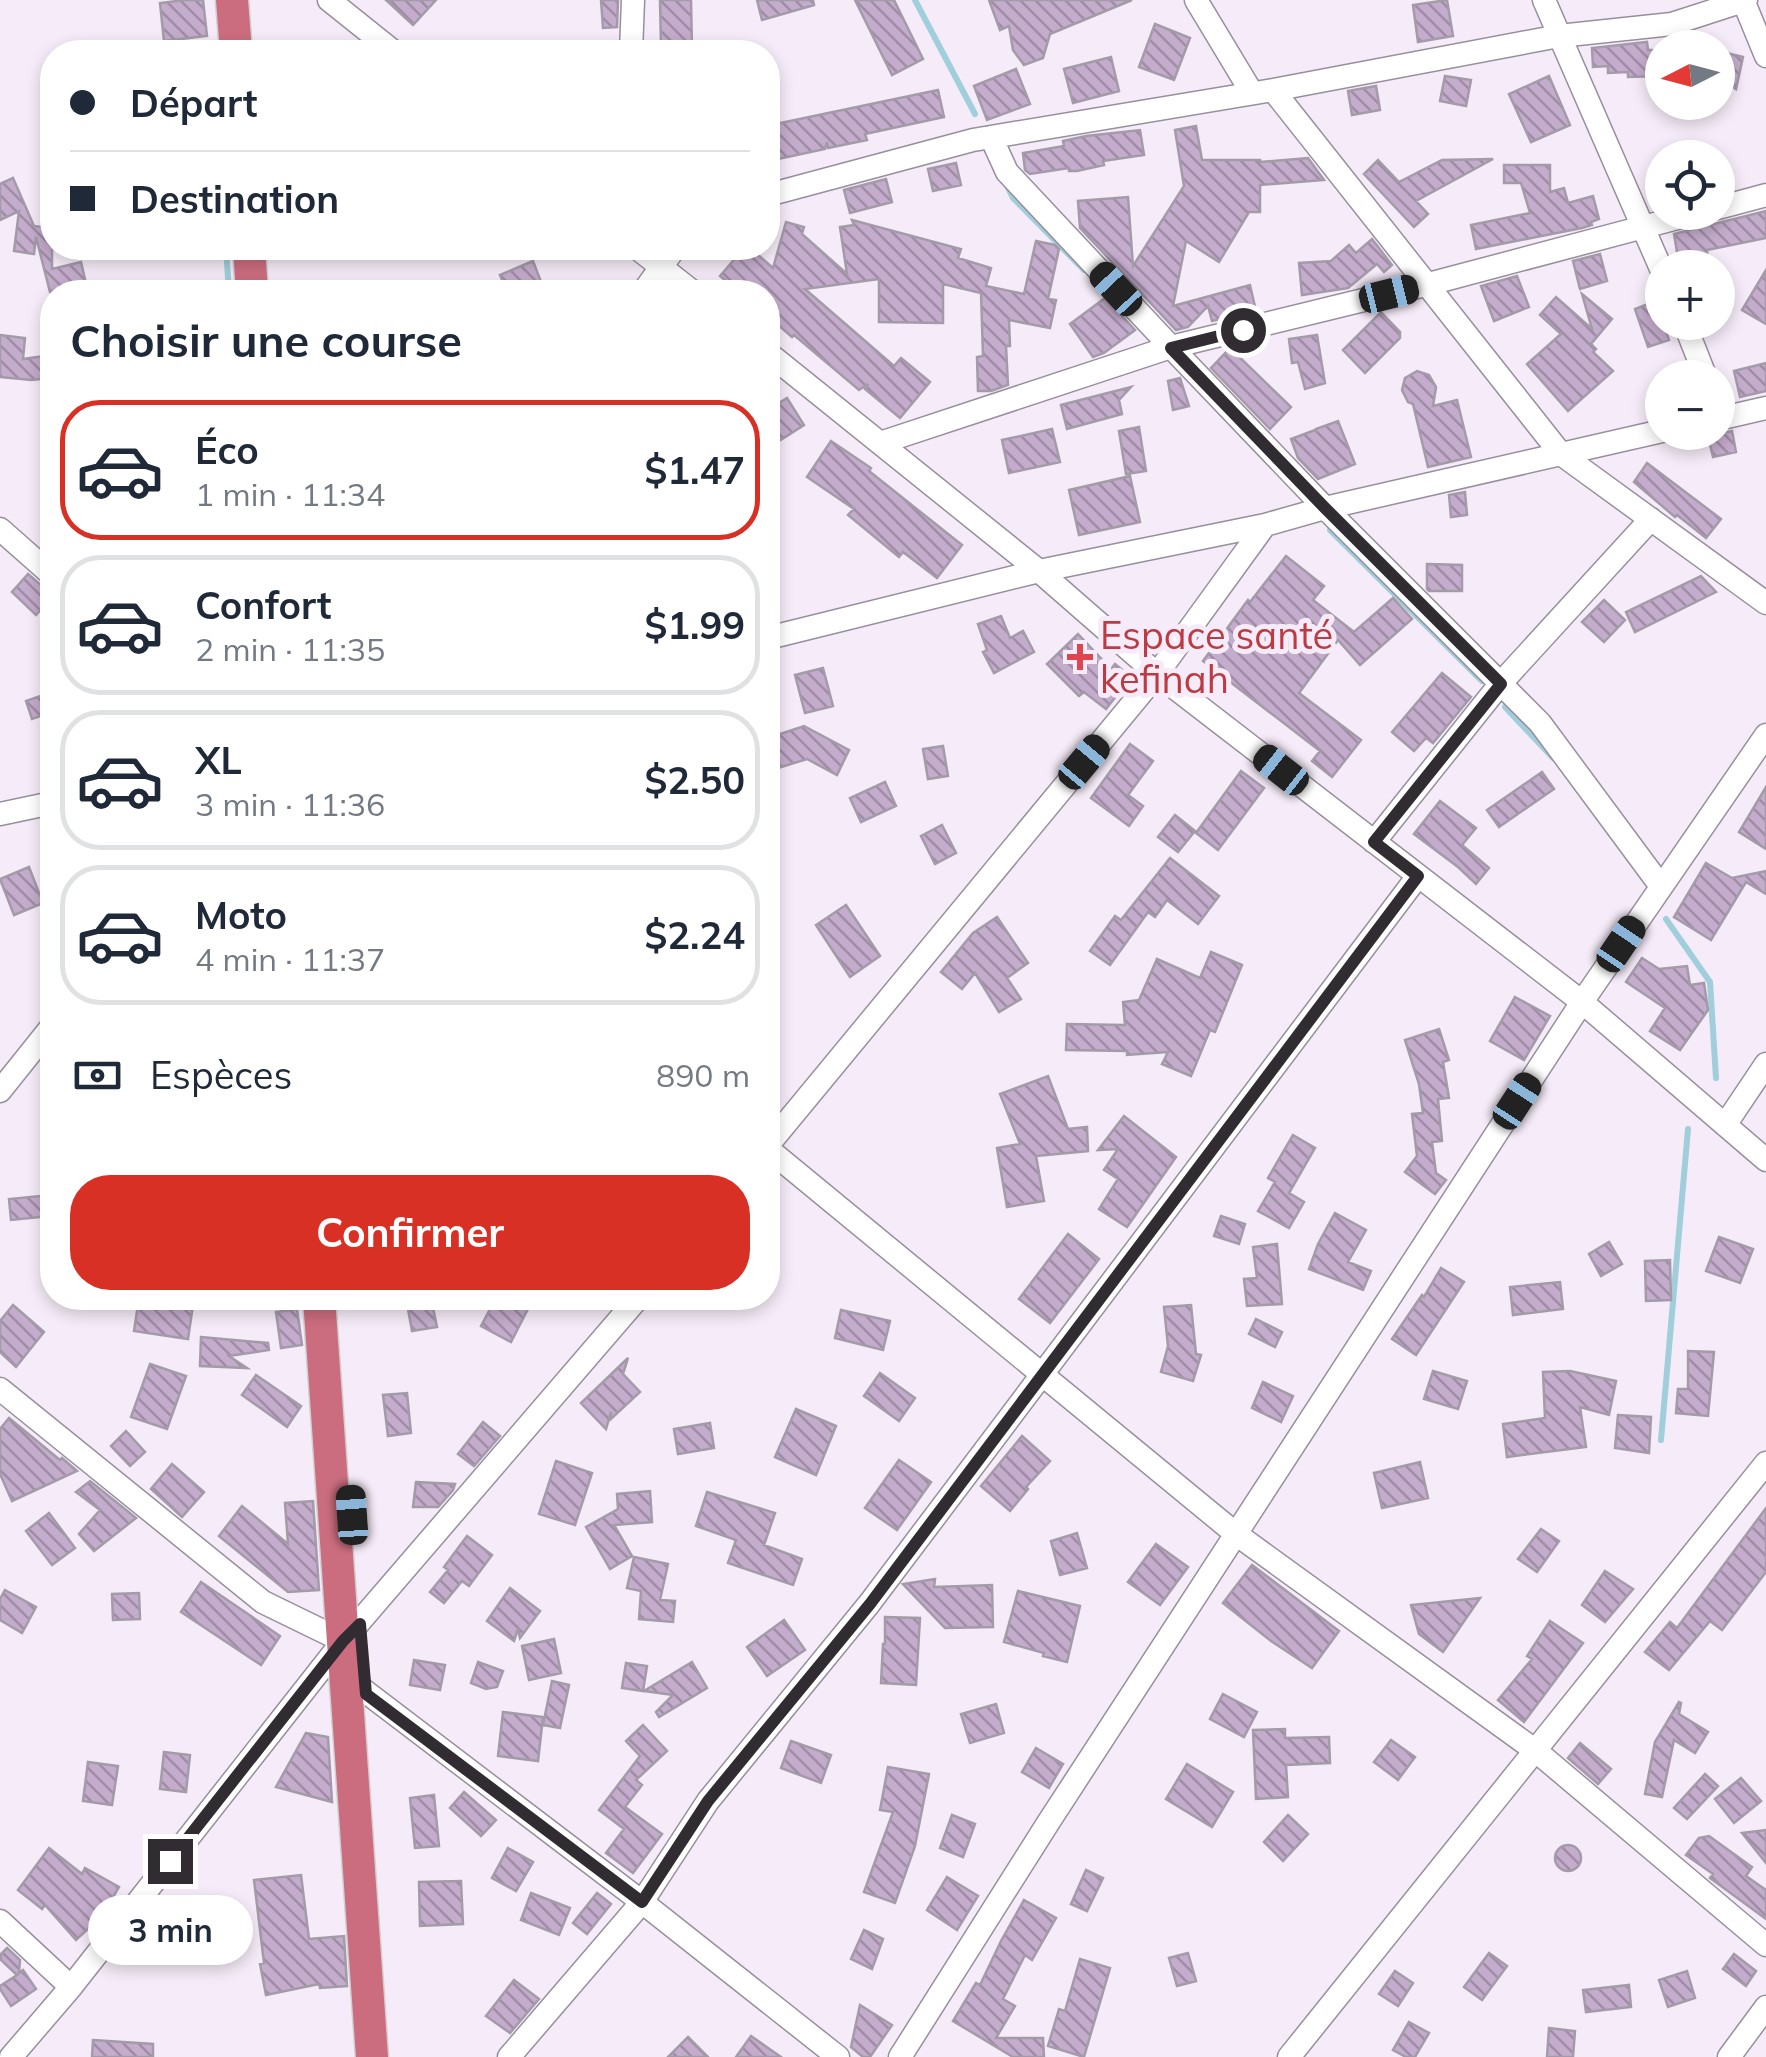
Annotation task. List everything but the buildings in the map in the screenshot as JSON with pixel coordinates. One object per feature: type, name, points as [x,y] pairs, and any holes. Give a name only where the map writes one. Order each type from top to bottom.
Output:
[{"type":"highway","points":[[232,0],[235,40]]},
{"type":"highway","points":[[251,0],[253,40]]},
{"type":"highway","points":[[320,1310],[390,2057]]},
{"type":"highway","points":[[338,1310],[351,1632]]},
{"type":"highway","points":[[355,1685],[372,2057]]},
{"type":"street","points":[[329,0],[379,40]]},
{"type":"street","points":[[632,40],[633,0]]},
{"type":"street","points":[[1196,0],[1263,91],[1561,454],[1766,603]]},
{"type":"street","points":[[1544,0],[1653,250]]},
{"type":"street","points":[[780,192],[991,137],[1559,36],[1672,24],[1744,0],[1766,56]]},
{"type":"street","points":[[991,137],[1007,172],[1171,348],[1540,723],[1660,886]]},
{"type":"street","points":[[1735,203],[1766,195]]},
{"type":"street","points":[[880,443],[1171,348],[1644,227]]},
{"type":"street","points":[[780,362],[1039,571],[1157,674],[1582,1002],[1766,1160]]},
{"type":"street","points":[[1735,412],[1766,408]]},
{"type":"street","points":[[780,635],[1039,571],[1265,525],[1645,435]]},
{"type":"street","points":[[1374,842],[1501,684],[1651,520]]},
{"type":"street","points":[[780,1132],[1157,674],[1265,525]]},
{"type":"street","points":[[0,529],[40,564]]},
{"type":"street","points":[[900,2057],[1582,1002],[1766,736]]},
{"type":"street","points":[[0,814],[40,806]]},
{"type":"street","points":[[508,2057],[642,1902],[708,1801],[870,1604],[1418,876]]},
{"type":"street","points":[[0,1091],[40,1041]]},
{"type":"street","points":[[1724,1125],[1766,1064]]},
{"type":"street","points":[[780,1157],[1236,1534],[1536,1751],[1766,1945]]},
{"type":"street","points":[[11,2057],[351,1632],[628,1310]]},
{"type":"street","points":[[0,1389],[263,1602],[351,1632]]},
{"type":"street","points":[[1289,2057],[1766,1463]]},
{"type":"street","points":[[355,1685],[642,1902],[838,2057]]},
{"type":"street","points":[[0,1921],[71,1986]]},
{"type":"street","points":[[1729,2057],[1766,2007]]},
{"type":"waterway","points":[[915,0],[975,114]]},
{"type":"waterway","points":[[1008,188],[1013,198],[1084,270]]},
{"type":"waterway","points":[[227,260],[228,280]]},
{"type":"waterway","points":[[1330,530],[1482,681]]},
{"type":"waterway","points":[[1505,707],[1553,758]]},
{"type":"waterway","points":[[1666,919],[1710,982],[1716,1078]]},
{"type":"waterway","points":[[1661,1440],[1688,1129]]},
{"type":"place","name":"Espace santé kefinah","points":[[1080,657]]},
{"type":"route","points":[[170,1861],[360,1624],[366,1694],[642,1902],[708,1801],[870,1604],[1418,876],[1374,842],[1501,684],[1171,348],[1243,330]]}]
